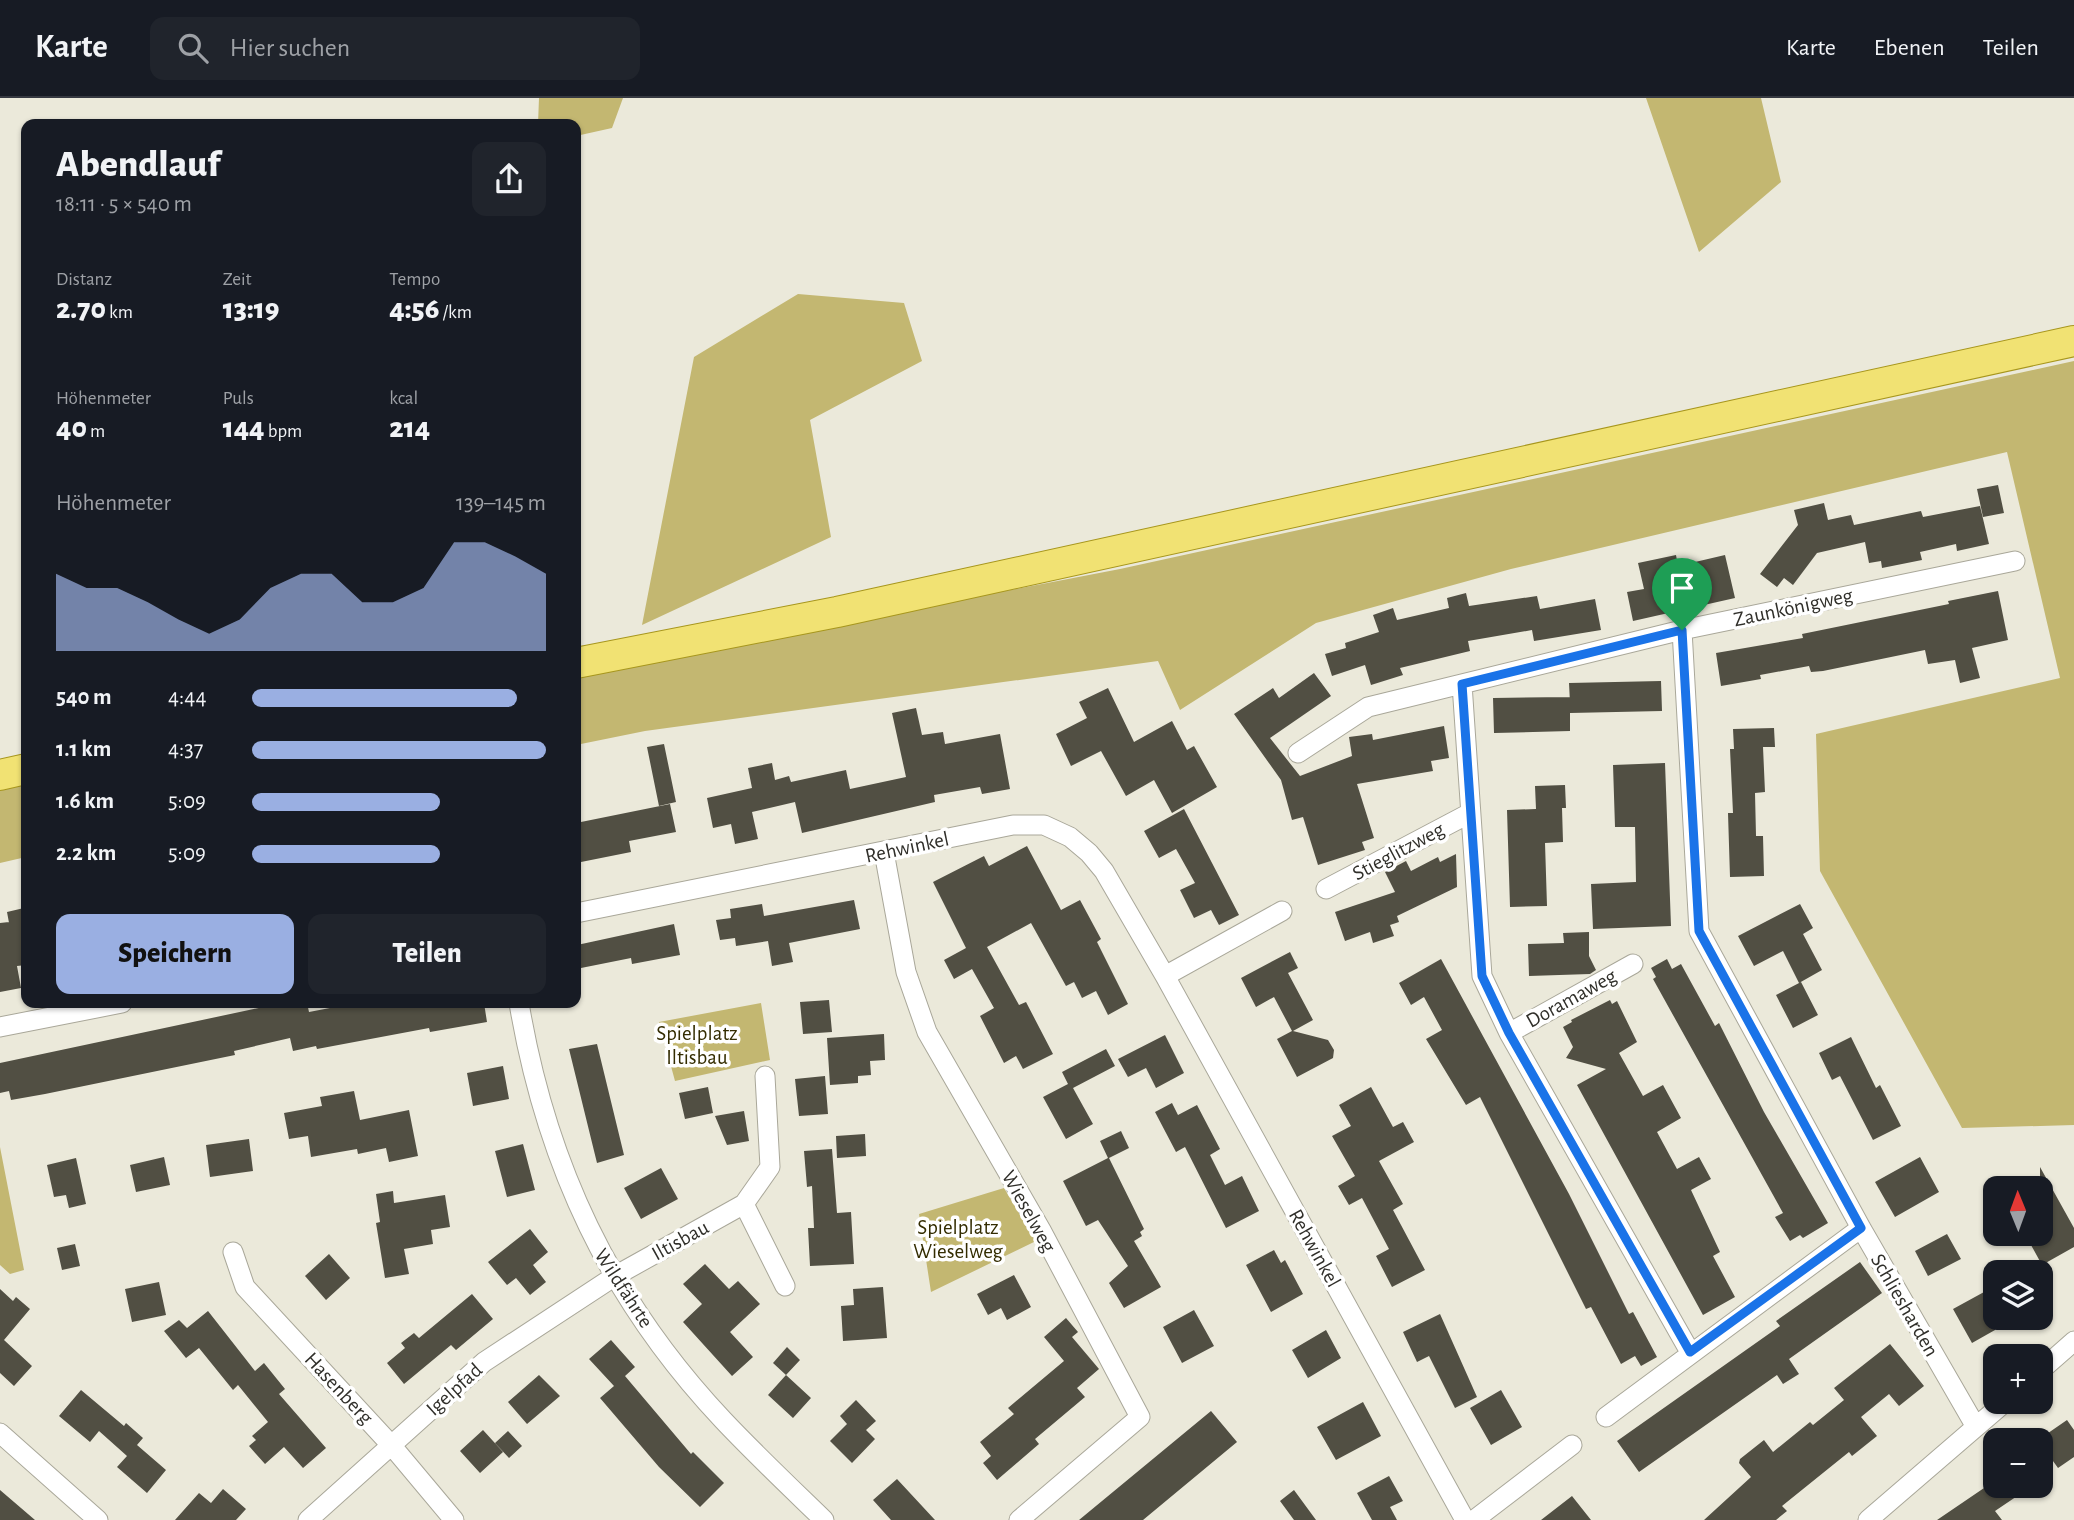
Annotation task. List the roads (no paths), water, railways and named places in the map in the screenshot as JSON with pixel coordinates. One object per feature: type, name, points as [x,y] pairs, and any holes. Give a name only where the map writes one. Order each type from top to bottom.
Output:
[{"type":"main road","points":[[581,662],[837,612],[2074,341]]},
{"type":"main road","points":[[0,775],[21,770]]},
{"type":"street","name":"Zaunkönigweg","points":[[1297,753],[1368,707],[1682,630],[2015,561]]},
{"type":"street","name":"Schliesharden","points":[[1682,630],[1699,931],[1861,1228],[1976,1427]]},
{"type":"street","name":"Stieglitzweg","points":[[1462,684],[1482,976],[1509,1033],[1690,1352]]},
{"type":"street","name":"Stieglitzweg","points":[[1326,889],[1470,813]]},
{"type":"street","name":"Rehwinkel","points":[[581,913],[1013,825],[1044,825],[1070,837],[1089,853],[1104,871],[1165,976],[1465,1520]]},
{"type":"street","name":"Wieselweg","points":[[884,852],[905,972],[927,1032],[1041,1230],[1140,1417],[1019,1520]]},
{"type":"street","points":[[1165,976],[1282,911]]},
{"type":"street","name":"Doramaweg","points":[[1509,1033],[1633,964]]},
{"type":"street","points":[[0,1027],[97,1008]]},
{"type":"street","name":"Wildfährte","points":[[520,1008],[527,1054],[570,1191],[590,1236],[662,1345],[721,1418],[824,1520]]},
{"type":"street","name":"Iltisbau","points":[[615,1276],[744,1204],[771,1167],[765,1076]]},
{"type":"street","points":[[744,1204],[785,1286]]},
{"type":"street","points":[[1606,1418],[1690,1352],[1861,1228]]},
{"type":"street","name":"Hasenberg","points":[[233,1252],[245,1287],[392,1446],[454,1520]]},
{"type":"street","name":"Igelpfad","points":[[308,1520],[484,1362],[615,1276]]},
{"type":"street","points":[[2053,1360],[2074,1341]]},
{"type":"street","points":[[1868,1520],[1991,1414]]},
{"type":"street","points":[[0,1433],[98,1520]]},
{"type":"street","points":[[1474,1520],[1572,1445]]},
{"type":"park label","name":"Spielplatz Iltisbau","points":[[697,1045]]},
{"type":"park label","name":"Spielplatz Wieselweg","points":[[958,1239]]}]
